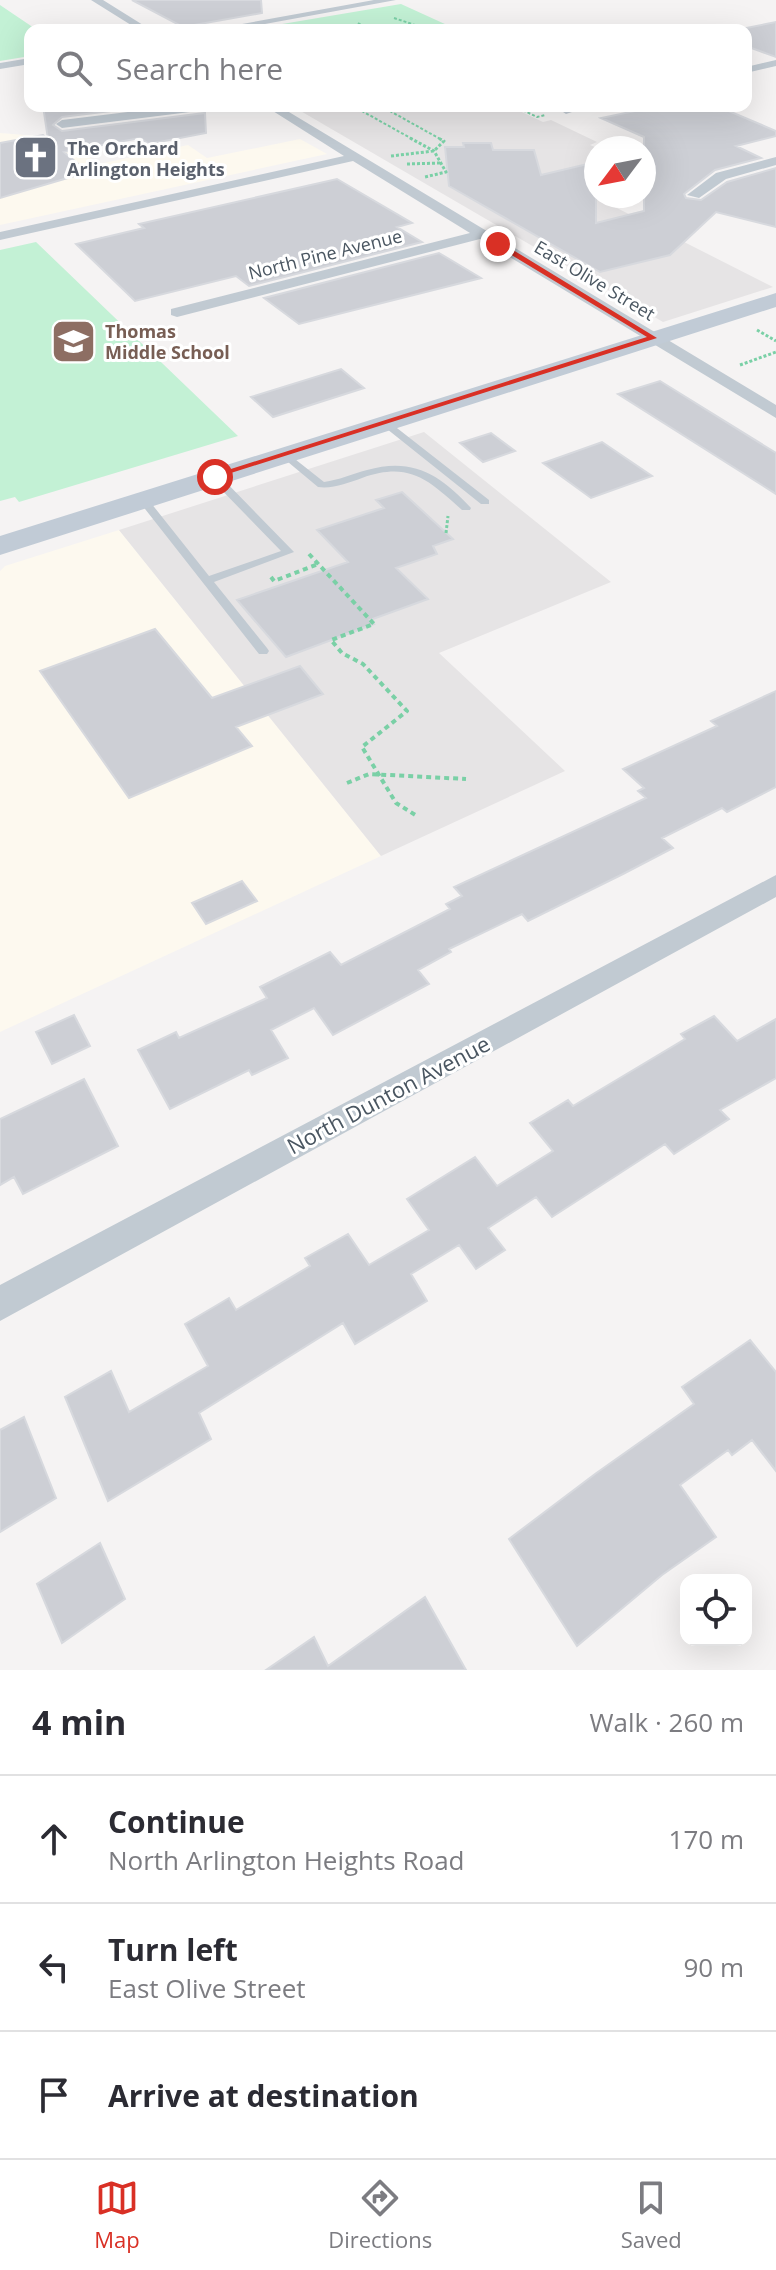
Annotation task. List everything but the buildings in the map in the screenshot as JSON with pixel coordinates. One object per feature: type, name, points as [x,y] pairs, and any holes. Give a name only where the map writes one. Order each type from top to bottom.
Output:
[{"type":"main road","points":[[0,546],[776,300]]},
{"type":"street","points":[[96,0],[136,24]]},
{"type":"street","points":[[314,0],[334,10]]},
{"type":"street","points":[[250,24],[391,0]]},
{"type":"street","points":[[0,66],[24,62]]},
{"type":"street","points":[[752,69],[776,63]]},
{"type":"street","points":[[62,124],[158,112]]},
{"type":"street","name":"East Olive Street","points":[[281,112],[776,413]]},
{"type":"street","points":[[0,236],[355,157]]},
{"type":"street","points":[[694,195],[721,176],[776,161]]},
{"type":"street","name":"North Pine Avenue","points":[[177,312],[482,234]]},
{"type":"street","name":"North Dunton Avenue","points":[[0,1304],[776,885]]},
{"type":"lane","points":[[385,423],[485,502]]},
{"type":"lane","points":[[286,455],[322,485],[390,466],[414,468],[423,471],[466,508]]},
{"type":"lane","points":[[206,581],[288,552],[215,477]]},
{"type":"lane","points":[[143,500],[263,651]]},
{"type":"path","points":[[364,112],[434,151],[446,172],[418,179]]},
{"type":"path","points":[[383,158],[434,151],[444,141],[392,112]]},
{"type":"path","points":[[527,112],[537,117],[558,112]]},
{"type":"path","points":[[394,164],[441,163]]},
{"type":"path","points":[[749,326],[776,341]]},
{"type":"path","points":[[712,374],[776,352]]},
{"type":"path","points":[[288,552],[308,553],[374,624],[331,640],[342,653],[363,664],[407,711],[362,747],[382,774],[396,803],[417,816]]},
{"type":"path","points":[[347,783],[369,774],[466,779]]},
{"type":"shaded area","points":[[302,112],[522,112],[543,122],[551,120],[584,136],[584,208],[617,208],[773,287],[663,322]]},
{"type":"shaded area","points":[[0,133],[63,138],[99,164],[188,145],[207,158],[300,139],[327,154],[0,225]]},
{"type":"shaded area","points":[[424,432],[611,582],[439,653],[565,771],[381,856],[119,530]]},
{"type":"shaded area","points":[[119,530],[381,856],[0,1032],[0,571],[5,566]]},
{"type":"green space","points":[[401,4],[445,24],[282,24]]},
{"type":"green space","points":[[0,5],[28,24],[24,24],[24,57],[0,61]]},
{"type":"green space","name":"Thomas Middle School","points":[[36,242],[238,436],[19,502],[15,497],[0,501],[0,250]]},
{"type":"place","name":"The Orchard Arlington Heights","points":[[36,158]]},
{"type":"place","name":"Thomas Middle School","points":[[74,341]]},
{"type":"route","points":[[215,477],[653,338],[498,244]]}]
